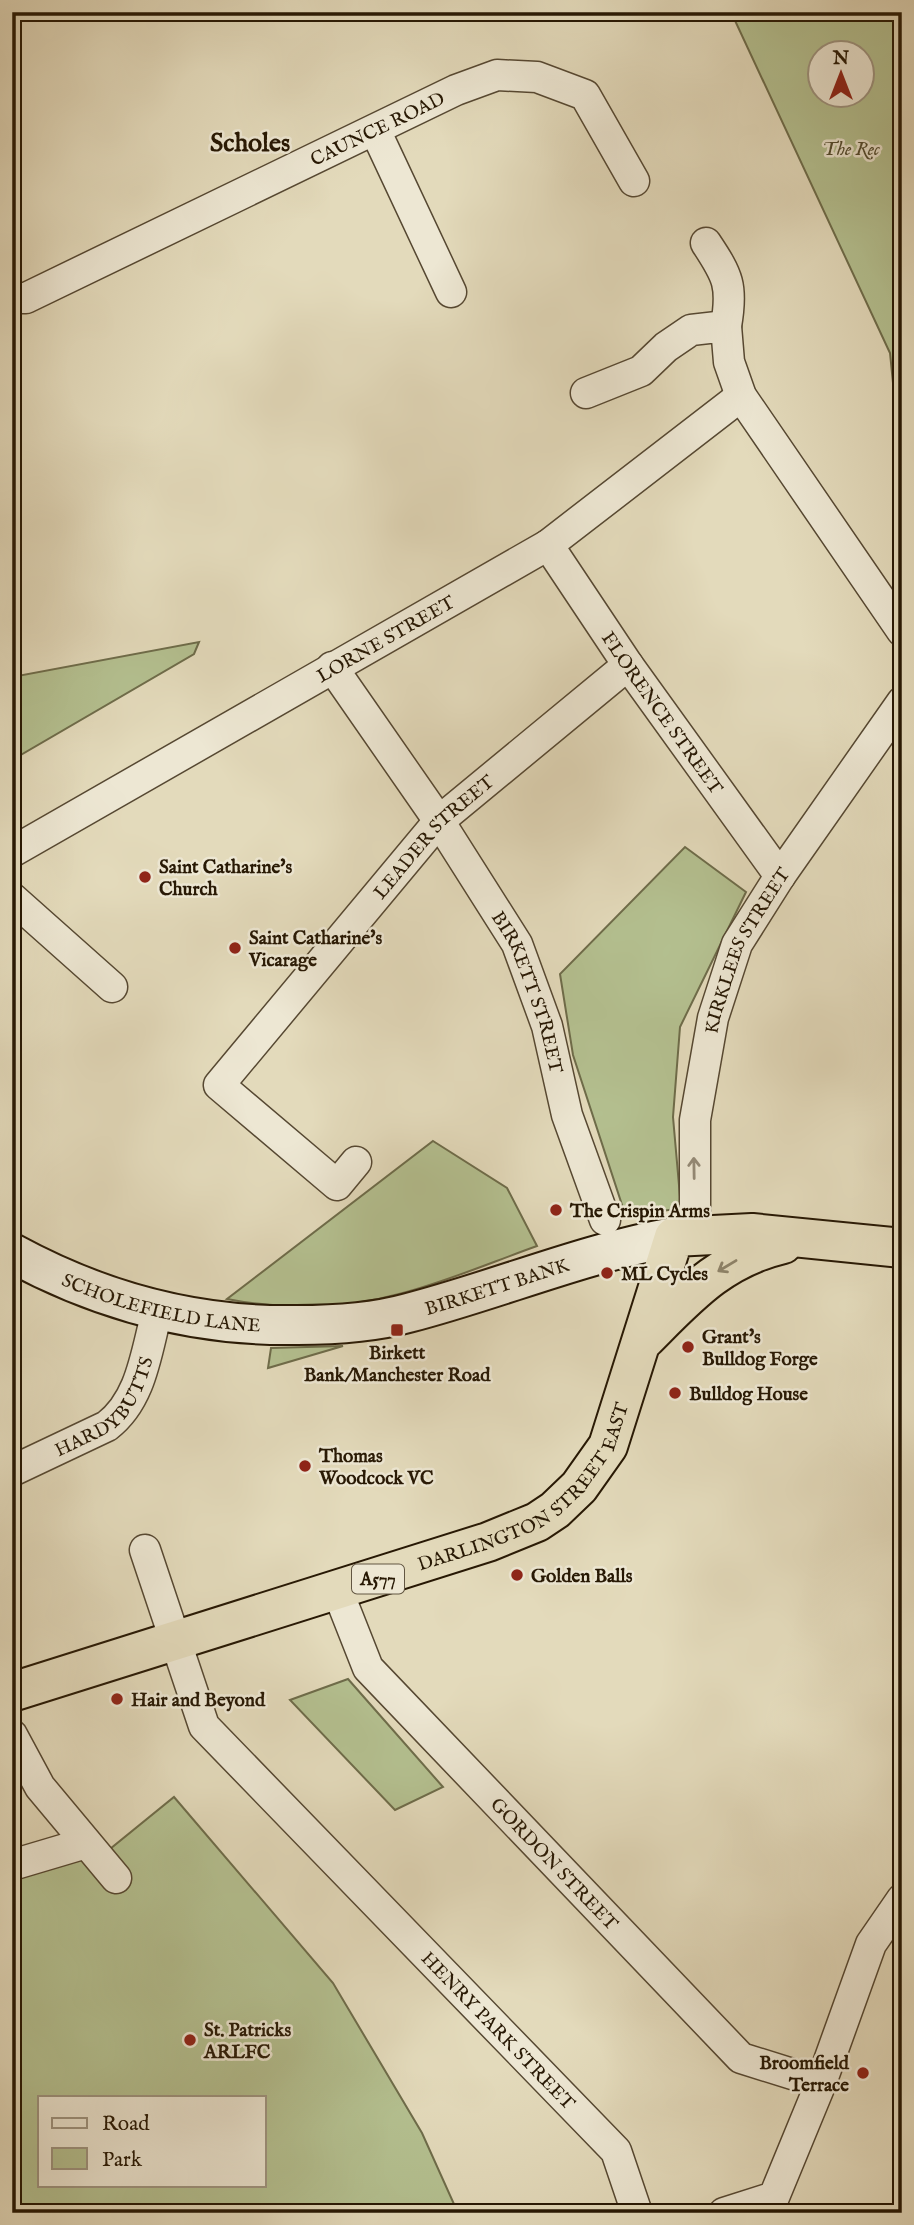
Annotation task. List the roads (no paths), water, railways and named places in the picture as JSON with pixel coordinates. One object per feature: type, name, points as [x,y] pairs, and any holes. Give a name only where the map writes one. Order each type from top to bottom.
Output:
[{"type":"highway","points":[[685,1236],[752,1233],[814,1237],[902,1248]]},
{"type":"highway","name":"DARLINGTON STREET EAST","points":[[12,1692],[338,1592],[488,1542],[537,1522],[555,1510],[579,1486],[608,1446],[641,1343],[685,1236]]},
{"type":"highway","points":[[641,1343],[691,1293],[723,1267],[756,1251],[814,1237]]},
{"type":"street","name":"CAUNCE ROAD","points":[[12,298],[26,298],[456,90],[497,75],[537,77],[585,95],[634,181]]},
{"type":"street","points":[[375,130],[451,292]]},
{"type":"street","points":[[706,243],[727,274],[730,286],[726,326],[729,362],[741,396],[902,631]]},
{"type":"street","points":[[586,393],[641,371],[666,347],[691,330],[726,326]]},
{"type":"street","name":"LORNE STREET","points":[[12,852],[548,545],[741,396]]},
{"type":"street","name":"FLORENCE STREET","points":[[548,545],[628,665],[780,876]]},
{"type":"street","name":"LEADER STREET","points":[[356,1162],[337,1185],[219,1085],[439,821],[628,665]]},
{"type":"street","name":"BIRKETT STREET","points":[[332,667],[439,821],[517,944],[547,1026],[567,1115],[597,1173],[605,1220]]},
{"type":"street","name":"KIRKLEES STREET","points":[[685,1236],[698,1101],[713,1018],[737,944],[780,876],[902,702]]},
{"type":"street","points":[[12,898],[112,987]]},
{"type":"street","name":"BIRKETT BANK","points":[[319,1325],[405,1314],[547,1271],[685,1236]]},
{"type":"street","name":"SCHOLEFIELD LANE","points":[[12,1253],[87,1290],[157,1312],[225,1324],[319,1325]]},
{"type":"street","name":"HARDYBUTTS","points":[[12,1471],[107,1426],[119,1417],[136,1390],[157,1312]]},
{"type":"street","name":"HENRY PARK STREET","points":[[145,1550],[204,1726],[337,1860],[616,2151],[637,2213]]},
{"type":"street","name":"GORDON STREET","points":[[338,1592],[368,1668],[741,2058],[821,2083]]},
{"type":"street","points":[[12,1735],[40,1787],[116,1878]]},
{"type":"street","points":[[12,1865],[86,1843]]},
{"type":"street","points":[[724,2213],[774,2197],[821,2083],[871,1944],[902,1899]]},
{"type":"place","name":"Saint Catharine's Church","points":[[145,877]]},
{"type":"place","name":"Saint Catharine's Vicarage","points":[[235,948]]},
{"type":"place","name":"The Crispin Arms","points":[[556,1210]]},
{"type":"place","name":"ML Cycles","points":[[607,1273]]},
{"type":"place","name":"Birkett Bank/Manchester Road","points":[[397,1330]]},
{"type":"place","name":"Grant's Bulldog Forge","points":[[688,1347]]},
{"type":"place","name":"Bulldog House","points":[[675,1393]]},
{"type":"place","name":"Thomas Woodcock VC","points":[[305,1466]]},
{"type":"place","name":"Golden Balls","points":[[517,1575]]},
{"type":"place","name":"Hair and Beyond","points":[[117,1699]]},
{"type":"place","name":"St. Patricks ARLFC","points":[[190,2040]]},
{"type":"place","name":"Broomfield Terrace","points":[[863,2073]]},
{"type":"district","name":"Scholes","points":[[250,142]]},
{"type":"park label","name":"The Rec","points":[[851,148]]}]
